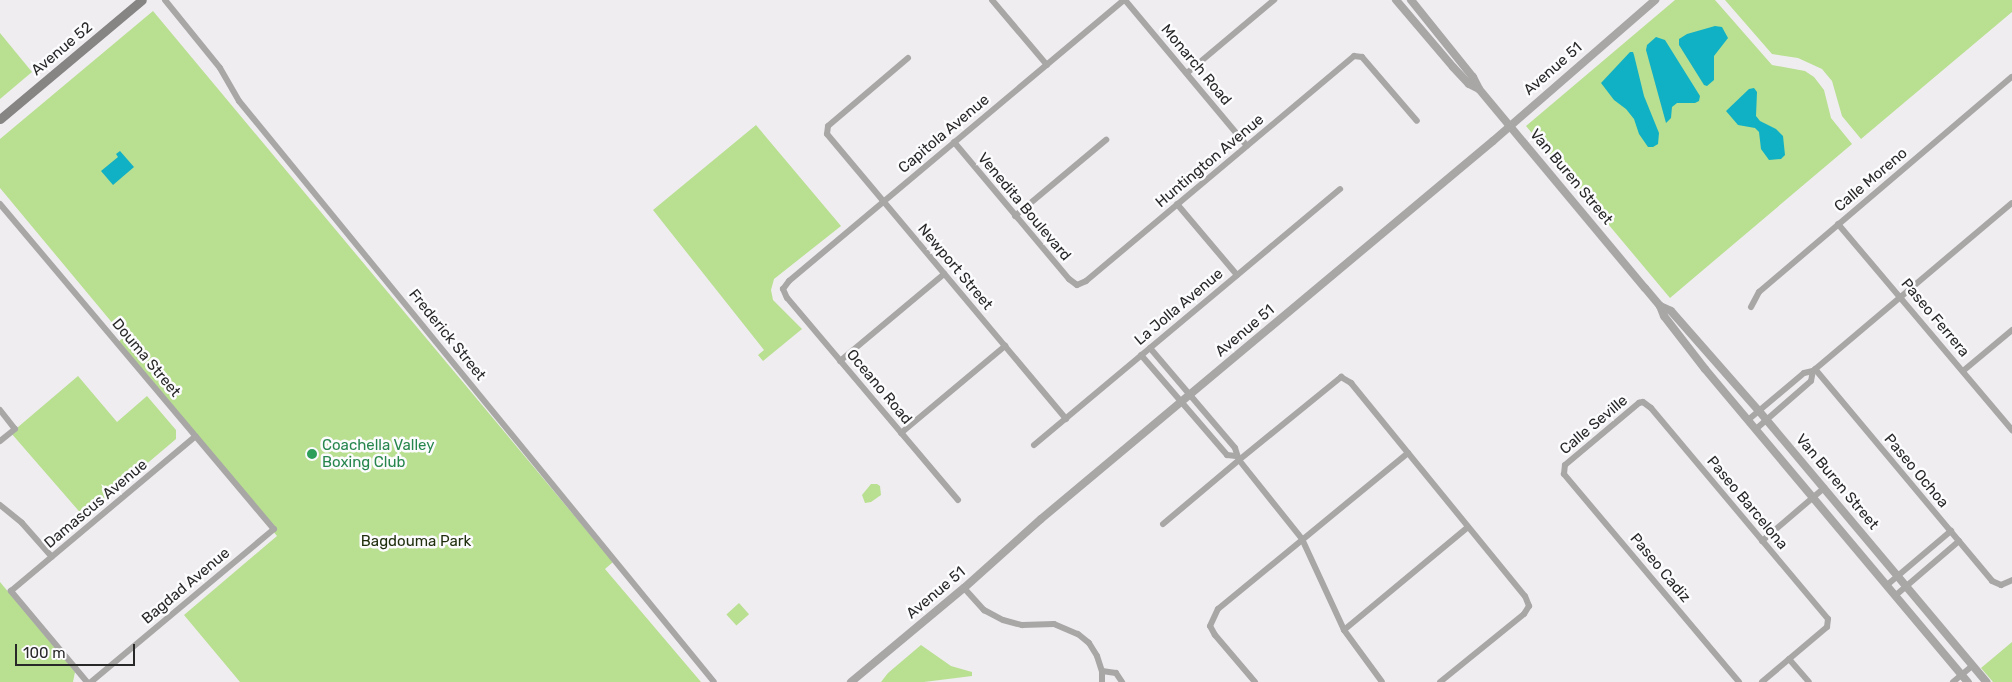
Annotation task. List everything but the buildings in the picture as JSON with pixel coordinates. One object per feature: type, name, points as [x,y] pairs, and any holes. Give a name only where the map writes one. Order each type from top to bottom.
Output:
[{"type":"main road","name":"Avenue 52","points":[[0,118],[142,0]]},
{"type":"street","name":"Frederick Street","points":[[165,0],[220,68],[239,101],[714,682]]},
{"type":"street","points":[[992,0],[1046,65]]},
{"type":"street","name":"Capitola Avenue","points":[[783,289],[789,281],[1124,0]]},
{"type":"street","name":"Monarch Road","points":[[1124,0],[1247,146]]},
{"type":"street","points":[[1187,74],[1274,0]]},
{"type":"street","name":"Van Buren Street","points":[[1396,0],[1452,67],[1469,84],[1479,89]]},
{"type":"street","name":"Van Buren Street","points":[[1411,0],[1473,78],[1479,89],[1660,306],[1664,316],[1748,420],[1968,682]]},
{"type":"street","name":"Avenue 51","points":[[851,682],[1510,125],[1655,0]]},
{"type":"street","name":"Huntington Avenue","points":[[1077,286],[1086,281],[1349,60],[1358,55],[1366,61],[1417,121]]},
{"type":"street","name":"Newport Street","points":[[908,58],[832,122],[826,130],[831,139],[1066,419]]},
{"type":"street","name":"Calle Moreno","points":[[1751,307],[1759,292],[2012,78]]},
{"type":"street","points":[[1015,216],[1106,140]]},
{"type":"street","name":"Venedita Boulevard","points":[[954,142],[1015,216],[1077,286]]},
{"type":"street","name":"La Jolla Avenue","points":[[1034,445],[1340,189]]},
{"type":"street","points":[[1748,420],[1804,373],[1814,370],[2012,203]]},
{"type":"street","name":"Douma Street","points":[[0,204],[274,529]]},
{"type":"street","points":[[1177,204],[1237,275]]},
{"type":"street","name":"Paseo Ferrera","points":[[1838,224],[2012,430]]},
{"type":"street","points":[[840,361],[944,274]]},
{"type":"street","name":"Oceano Road","points":[[783,289],[788,298],[840,361],[958,500]]},
{"type":"street","name":"Van Buren Street","points":[[1660,306],[1671,311],[1767,420],[1986,682]]},
{"type":"street","points":[[1963,371],[2012,330]]},
{"type":"street","points":[[901,433],[1004,346]]},
{"type":"street","points":[[1150,348],[1235,448],[1238,458],[1302,539],[1344,630],[1382,682]]},
{"type":"street","points":[[1141,355],[1227,455],[1238,458]]},
{"type":"street","points":[[1756,429],[1811,381],[1814,370]]},
{"type":"street","name":"Paseo Ochoa","points":[[1814,370],[1992,581],[2001,585],[2012,580]]},
{"type":"street","points":[[1163,524],[1238,458],[1342,377],[1351,383],[1525,596],[1528,606],[1524,614],[1440,682]]},
{"type":"street","name":"Calle Seville","points":[[1563,470],[1570,461],[1634,407],[1644,402]]},
{"type":"street","name":"Paseo Barcelona","points":[[1644,402],[1824,614],[1829,623],[1789,659]]},
{"type":"street","points":[[0,410],[15,429],[0,441]]},
{"type":"street","name":"Damascus Avenue","points":[[89,682],[11,591],[196,436]]},
{"type":"street","points":[[1255,682],[1210,626],[1218,609],[1408,453]]},
{"type":"street","name":"Paseo Cadiz","points":[[1563,470],[1739,682]]},
{"type":"street","points":[[1762,541],[1824,488]]},
{"type":"street","points":[[0,505],[22,523],[52,558]]},
{"type":"street","points":[[1344,630],[1468,527]]},
{"type":"street","name":"Bagdad Avenue","points":[[89,682],[274,529]]},
{"type":"street","points":[[1887,585],[1951,531]]},
{"type":"street","points":[[1896,595],[1959,541]]},
{"type":"street","points":[[964,588],[984,610],[1003,620],[1022,625],[1054,624],[1078,634],[1093,648],[1102,671],[1102,682]]},
{"type":"street","points":[[1762,682],[1789,659],[1809,682]]},
{"type":"street","points":[[1953,682],[1973,665]]},
{"type":"street","points":[[1102,671],[1116,673],[1122,682]]},
{"type":"green space","points":[[1675,0],[1715,0],[1772,65],[1805,71],[1814,77],[1824,90],[1831,118],[1852,144],[1670,298],[1526,126]]},
{"type":"green space","points":[[1725,0],[2012,0],[2012,12],[1861,139],[1842,116],[1832,81],[1822,69],[1798,58],[1772,54]]},
{"type":"green space","name":"Bagdouma Park","points":[[153,11],[613,562],[605,569],[701,682],[240,682],[184,615],[277,536],[116,344],[124,337],[0,188],[0,139]]},
{"type":"green space","points":[[0,33],[32,72],[0,99]]},
{"type":"green space","points":[[756,125],[841,226],[774,279],[771,290],[773,300],[802,329],[763,361],[758,355],[764,350],[653,210]]},
{"type":"green space","points":[[78,376],[117,422],[147,396],[176,430],[176,439],[84,517],[11,433]]},
{"type":"green space","points":[[871,484],[880,486],[881,495],[871,502],[865,503],[862,495]]},
{"type":"green space","points":[[0,582],[75,672],[73,682],[0,682]]},
{"type":"green space","points":[[739,603],[749,614],[736,626],[726,614]]},
{"type":"green space","points":[[2012,642],[2012,682],[1993,682],[1981,668]]},
{"type":"green space","points":[[921,645],[951,666],[972,672],[972,676],[924,682],[881,682],[888,673]]},
{"type":"water","points":[[1715,26],[1722,27],[1728,38],[1714,56],[1714,80],[1707,86],[1704,85],[1679,45],[1679,39],[1687,34]]},
{"type":"water","points":[[1656,37],[1665,40],[1700,96],[1699,101],[1695,103],[1677,103],[1672,107],[1671,118],[1666,123],[1646,50],[1647,45]]},
{"type":"water","points":[[1630,52],[1633,52],[1644,96],[1659,133],[1658,144],[1653,147],[1648,147],[1639,134],[1634,119],[1626,109],[1614,100],[1601,83]]},
{"type":"water","points":[[1754,88],[1757,92],[1756,116],[1760,121],[1776,129],[1783,136],[1785,155],[1781,159],[1769,160],[1761,149],[1759,132],[1755,128],[1738,125],[1726,111],[1749,89]]},
{"type":"water","points":[[120,151],[134,167],[113,185],[101,171],[118,157],[116,154]]},
{"type":"place","name":"Coachella Valley Boxing Club","points":[[312,454]]}]
